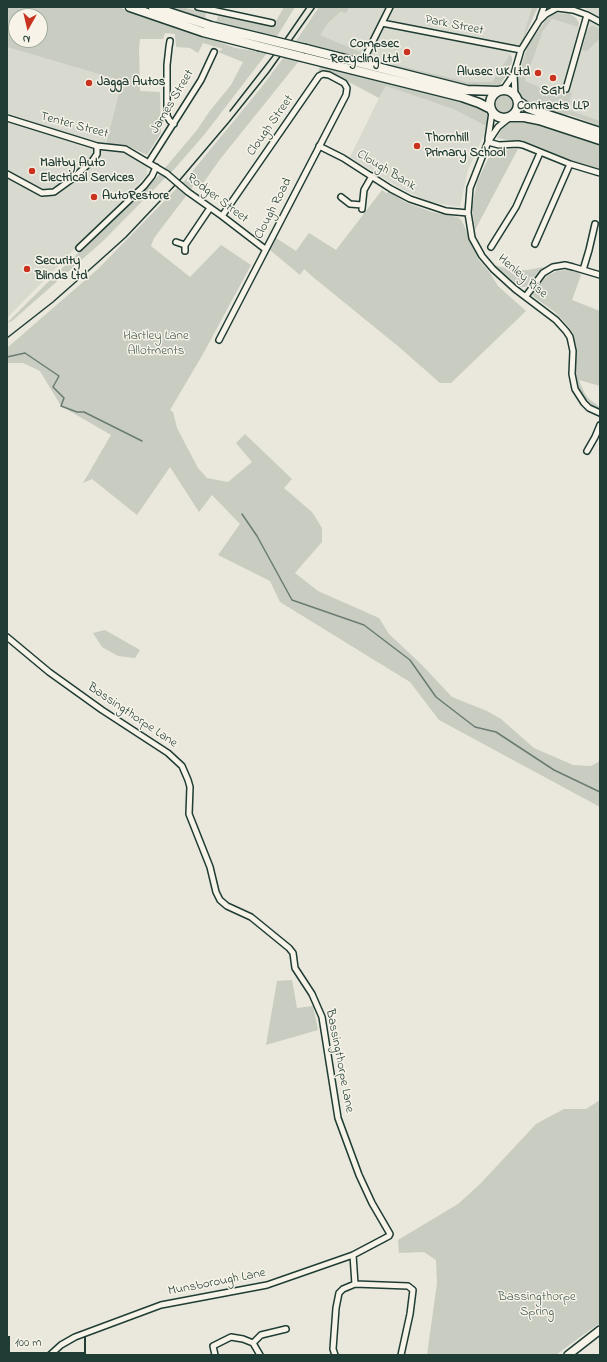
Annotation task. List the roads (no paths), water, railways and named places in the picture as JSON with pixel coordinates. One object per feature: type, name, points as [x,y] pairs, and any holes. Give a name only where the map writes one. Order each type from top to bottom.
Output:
[{"type":"main road","points":[[130,7],[203,32],[260,42]]},
{"type":"main road","points":[[153,7],[260,42],[304,53],[467,90],[510,91],[528,108],[600,132]]},
{"type":"main road","points":[[304,53],[462,97],[479,103],[500,118],[524,117],[539,120],[600,140]]},
{"type":"main road","points":[[491,111],[490,101],[492,97],[501,91]]},
{"type":"main road","points":[[510,117],[516,112],[517,98]]},
{"type":"street","points":[[198,7],[224,10],[272,23]]},
{"type":"street","points":[[367,53],[390,7]]},
{"type":"street","points":[[501,91],[514,74],[521,50],[546,7],[571,9],[600,22]]},
{"type":"street","points":[[539,21],[546,14],[556,8]]},
{"type":"street","points":[[566,89],[587,15]]},
{"type":"street","name":"Park Street","points":[[382,23],[521,50]]},
{"type":"street","points":[[170,42],[168,47],[167,116],[170,122],[174,124]]},
{"type":"street","name":"James Street","points":[[149,162],[201,80],[214,52]]},
{"type":"street","name":"Clough Street","points":[[222,216],[319,76],[323,74],[329,75],[344,83],[347,88]]},
{"type":"street","points":[[514,74],[517,98]]},
{"type":"street","name":"Clough Road","points":[[219,340],[346,95],[347,88]]},
{"type":"street","name":"Henley Rise","points":[[488,142],[491,111]]},
{"type":"street","name":"Henley Rise","points":[[510,117],[498,127],[488,142],[470,188],[468,212],[472,238],[482,256],[498,274],[556,320],[566,330],[570,337],[573,351],[572,374],[575,389],[589,408],[600,413]]},
{"type":"street","name":"Tenter Street","points":[[7,118],[97,146],[125,149],[156,167]]},
{"type":"street","points":[[488,142],[503,146],[518,144],[570,164],[600,173]]},
{"type":"street","points":[[7,174],[42,192],[54,192],[72,179],[93,160],[97,154],[97,146]]},
{"type":"street","name":"Clough Bank","points":[[319,146],[343,158],[400,194],[422,204],[446,211],[468,212]]},
{"type":"street","points":[[491,247],[516,207],[540,153]]},
{"type":"street","points":[[535,244],[570,164]]},
{"type":"street","points":[[79,248],[144,186],[152,176],[156,167]]},
{"type":"street","name":"Rodger Street","points":[[156,167],[265,250]]},
{"type":"street","points":[[341,197],[350,204],[362,207],[364,190],[372,176]]},
{"type":"street","points":[[185,251],[185,245],[210,208]]},
{"type":"street","points":[[583,270],[595,224]]},
{"type":"street","points":[[176,242],[185,245]]},
{"type":"street","points":[[526,296],[543,273],[553,267],[565,265],[600,275]]},
{"type":"street","points":[[587,451],[600,425]]},
{"type":"street","name":"Bassingthorpe Lane","points":[[7,637],[49,672],[102,710],[168,753],[182,766],[190,787],[189,814],[210,868],[216,892],[220,900],[228,906],[250,917],[290,948],[293,953],[295,968],[312,994],[322,1017],[338,1118],[359,1175],[372,1203],[390,1234]]},
{"type":"street","name":"Munsborough Lane","points":[[50,1355],[61,1345],[75,1337],[161,1305],[267,1285],[353,1255],[389,1236],[390,1234]]},
{"type":"street","points":[[353,1255],[355,1284]]},
{"type":"street","points":[[335,1355],[333,1349],[336,1308],[339,1293],[343,1289],[355,1284],[408,1286],[413,1290],[410,1314],[401,1355]]},
{"type":"street","points":[[253,1343],[261,1335],[286,1329]]},
{"type":"street","points":[[568,1355],[600,1330]]},
{"type":"street","points":[[215,1355],[213,1346],[230,1337],[253,1343],[260,1355]]},
{"type":"waterway","points":[[7,357],[25,353],[59,376],[53,387],[64,398],[61,406],[77,412],[84,412],[142,441]]},
{"type":"waterway","points":[[242,514],[257,536],[292,600],[364,625],[410,660],[436,697],[475,727],[496,732],[554,770],[600,792]]},
{"type":"railway","points":[[230,111],[276,52],[307,7]]},
{"type":"railway","points":[[7,338],[53,302],[126,237],[179,181],[269,72],[315,7]]},
{"type":"place","name":"Compsec Recycling Ltd","points":[[407,52]]},
{"type":"place","name":"Alusec UK Ltd","points":[[538,73]]},
{"type":"place","name":"SGM Contracts LLP","points":[[553,78]]},
{"type":"place","name":"Jagga Autos","points":[[89,83]]},
{"type":"place","name":"Thornhill Primary School","points":[[417,146]]},
{"type":"place","name":"Maltby Auto Electrical Services","points":[[32,171]]},
{"type":"place","name":"AutoRestore","points":[[94,197]]},
{"type":"place","name":"Security Blinds Ltd","points":[[27,269]]},
{"type":"park label","name":"Hartley Lane Allotments","points":[[156,344]]},
{"type":"park label","name":"Bassingthorpe Spring","points":[[537,1306]]}]
